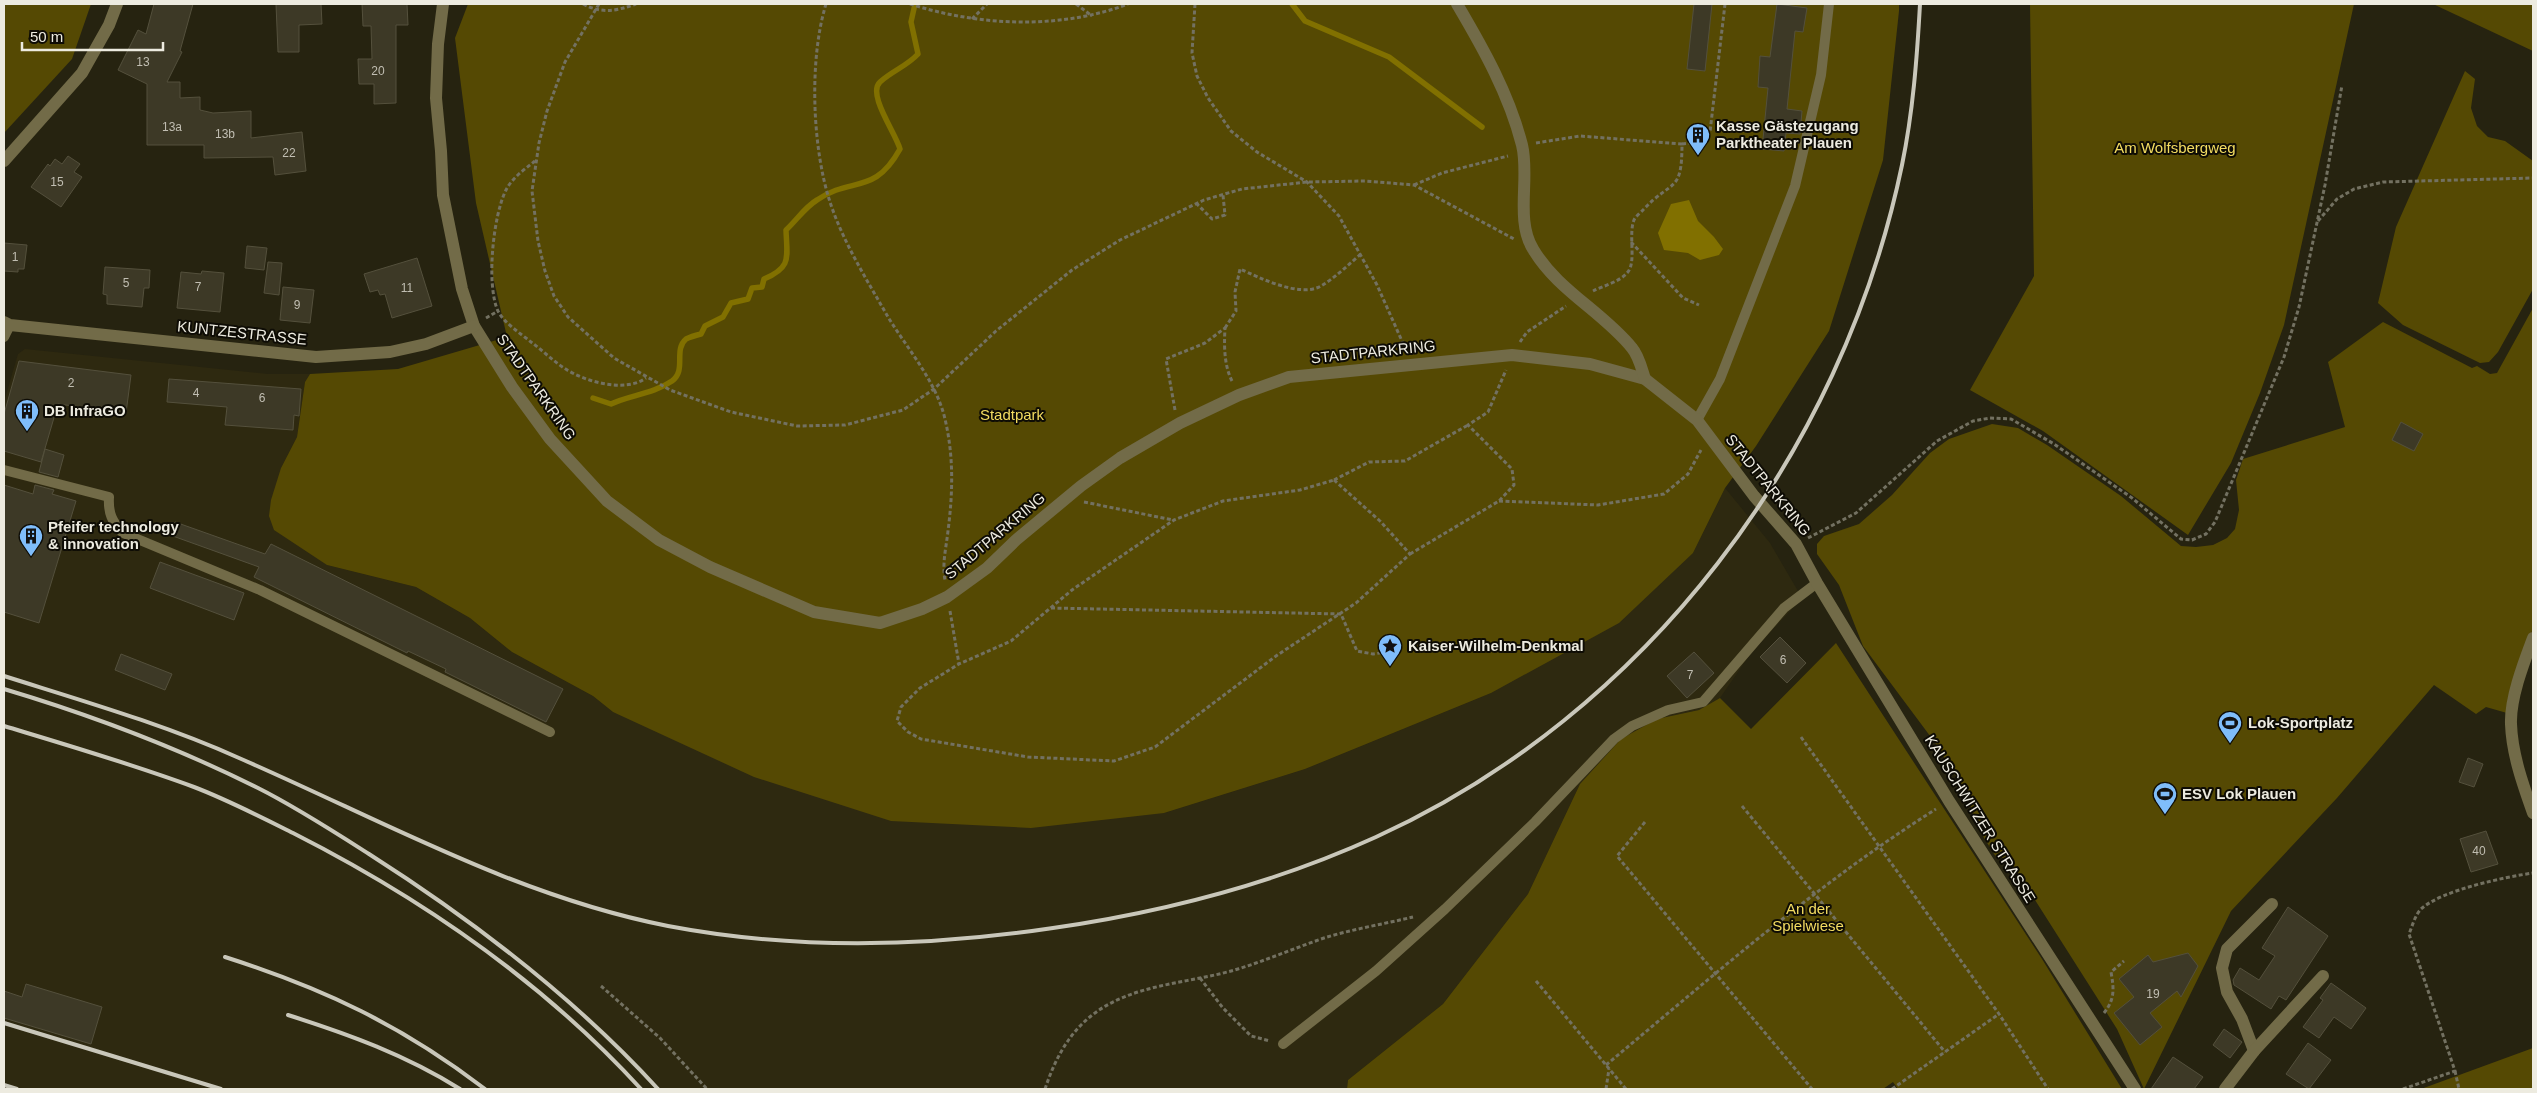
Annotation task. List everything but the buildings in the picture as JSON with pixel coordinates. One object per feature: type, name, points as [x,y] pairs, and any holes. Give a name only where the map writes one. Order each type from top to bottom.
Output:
[{"type":"street","points":[[4,160],[82,73],[109,25],[117,4]]},
{"type":"street","name":"STADTPARKRING","points":[[443,4],[438,44],[436,98],[443,195],[462,289],[474,326],[512,387],[550,440],[607,500],[659,540],[710,567],[814,612],[880,623],[922,609],[947,597],[987,568],[1066,499],[1120,458],[1180,423],[1240,395],[1289,377],[1412,363],[1512,355],[1590,364],[1645,379],[1697,420],[1754,496],[1796,544],[1805,561]]},
{"type":"street","points":[[1457,4],[1500,84],[1522,147],[1525,188],[1524,222],[1532,249],[1564,287],[1579,298],[1633,349],[1645,379]]},
{"type":"street","name":"KUNTZESTRASSE","points":[[7,323],[316,357],[390,352],[426,344],[474,326]]},
{"type":"street","name":"KAUSCHWITZER STRASSE","points":[[1805,561],[1949,801],[2135,1089]]},
{"type":"street","points":[[2533,638],[2516,691],[2511,723],[2518,766],[2533,813]]},
{"type":"street","points":[[2254,1051],[2242,1019],[2227,992],[2222,968],[2227,949],[2272,904]]},
{"type":"street","points":[[2226,1089],[2254,1051],[2323,976]]},
{"type":"lane","points":[[1697,420],[1720,379],[1795,186],[1821,75],[1829,4]]},
{"type":"lane","points":[[4,337],[7,323]]},
{"type":"lane","points":[[4,470],[109,497],[110,515],[114,524],[123,533],[260,590],[550,732]]},
{"type":"lane","points":[[1283,1044],[1376,971],[1446,910],[1535,822],[1614,739],[1632,726],[1668,710],[1703,702],[1784,608],[1817,583]]},
{"type":"path","points":[[583,4],[596,10],[607,12],[636,4]]},
{"type":"path","points":[[599,4],[565,62],[547,112],[536,161],[532,192],[534,215],[545,271],[554,296],[568,317],[614,358],[670,390],[731,412],[798,426],[845,425],[872,420],[903,410],[934,389],[996,331],[1072,270],[1120,240],[1196,203],[1242,190],[1307,182],[1365,181],[1414,185],[1532,249]]},
{"type":"path","points":[[826,4],[817,44],[815,86],[819,140],[826,186],[830,203],[855,259],[934,389],[944,414],[951,450],[952,480],[948,533],[942,565],[959,664]]},
{"type":"path","points":[[910,4],[972,19],[1044,22],[1067,21],[1092,16],[1128,4]]},
{"type":"path","points":[[972,19],[986,4]]},
{"type":"path","points":[[1076,4],[1092,16]]},
{"type":"path","points":[[1195,4],[1192,53],[1197,76],[1218,116],[1231,131],[1258,152],[1307,182],[1339,216],[1361,254],[1412,363]]},
{"type":"path","points":[[1414,185],[1442,174],[1510,155],[1522,147],[1548,140],[1580,136],[1682,144],[1691,143],[1710,132],[1725,4]]},
{"type":"path","points":[[1796,544],[1856,513],[1937,442],[1973,421],[1990,418],[2010,420],[2031,430],[2132,498],[2181,539],[2192,540],[2206,534],[2215,522],[2284,357],[2299,307],[2318,221],[2342,85]]},
{"type":"path","points":[[1468,425],[1512,469],[1514,485],[1499,501],[1410,554],[1356,603],[1276,656],[1155,747],[1114,761],[1028,757],[921,739],[908,732],[897,721],[901,707],[920,688],[959,664],[1011,641],[1072,590],[1174,520],[1223,501],[1300,490],[1334,480],[1369,462],[1405,461],[1488,412],[1512,355],[1527,332],[1579,298],[1627,274],[1631,266],[1631,242],[1634,220],[1650,203],[1676,183],[1680,171],[1682,144]]},
{"type":"path","points":[[536,161],[518,174],[506,189],[494,230],[492,266],[498,311],[512,326],[565,369],[598,382],[622,385],[638,384],[646,378]]},
{"type":"path","points":[[2318,221],[2336,199],[2354,190],[2383,182],[2533,178]]},
{"type":"path","points":[[1196,203],[1212,219],[1225,215],[1223,195]]},
{"type":"path","points":[[1631,242],[1683,298],[1699,305]]},
{"type":"path","points":[[1180,423],[1166,359],[1205,343],[1225,328],[1236,311],[1235,292],[1240,269],[1269,282],[1301,290],[1321,286],[1361,254]]},
{"type":"path","points":[[1225,328],[1224,348],[1228,374],[1240,395]]},
{"type":"path","points":[[1499,501],[1598,505],[1664,494],[1688,474],[1708,436]]},
{"type":"path","points":[[1334,480],[1380,521],[1410,554]]},
{"type":"path","points":[[1066,499],[1174,520]]},
{"type":"path","points":[[1050,608],[1341,614]]},
{"type":"path","points":[[1341,614],[1357,651],[1372,654],[1394,651]]},
{"type":"path","points":[[1800,737],[1999,1014],[2048,1089]]},
{"type":"path","points":[[1606,1065],[1814,892],[1878,846],[1949,801]]},
{"type":"path","points":[[1742,806],[1945,1052]]},
{"type":"path","points":[[1645,822],[1617,856],[1812,1089]]},
{"type":"path","points":[[2459,1089],[2409,934],[2420,910],[2438,899],[2497,879],[2533,873]]},
{"type":"path","points":[[1045,1089],[1052,1068],[1068,1039],[1090,1016],[1112,1002],[1138,991],[1238,969],[1326,938],[1418,916]]},
{"type":"path","points":[[2094,1025],[2112,1002],[2113,985],[2111,972],[2124,961]]},
{"type":"path","points":[[1200,978],[1223,1008],[1250,1036],[1283,1044]]},
{"type":"path","points":[[1536,981],[1626,1089]]},
{"type":"path","points":[[601,986],[660,1038],[708,1089]]},
{"type":"path","points":[[1892,1089],[1999,1014]]},
{"type":"path","points":[[1606,1089],[1609,1069]]},
{"type":"path","points":[[2403,1089],[2455,1072]]},
{"type":"shaded area","points":[[1689,200],[1698,221],[1723,249],[1719,255],[1700,260],[1688,253],[1664,250],[1658,233],[1671,204]]},
{"type":"shaded area","points":[[25,349],[268,374],[310,374],[305,382],[297,437],[281,468],[327,565],[416,587],[470,618],[512,652],[593,696],[613,712],[1164,813],[1305,769],[1491,693],[1693,553],[1725,488],[1770,543],[1802,598],[1751,653],[1720,698],[1699,710],[1657,719],[1580,784],[1528,894],[1443,1004],[1348,1080],[1347,1089],[4,1089],[4,402],[18,354]]},
{"type":"green space","points":[[4,4],[91,4],[72,59],[4,133]]},
{"type":"green space","name":"Stadtpark","points":[[468,4],[1899,4],[1899,11],[1883,160],[1829,331],[1756,446],[1725,488],[1693,553],[1619,623],[1491,693],[1305,769],[1164,813],[1031,828],[891,821],[754,777],[613,712],[593,696],[512,652],[470,618],[416,587],[327,565],[274,530],[269,516],[271,500],[281,468],[297,437],[305,382],[310,374],[398,369],[507,337],[476,203],[455,38]]},
{"type":"green space","name":"Am Wolfsbergweg","points":[[2030,4],[2354,4],[2284,325],[2260,393],[2231,463],[2188,535],[2043,431],[1970,390],[2034,276]]},
{"type":"green space","points":[[2433,4],[2533,4],[2533,51]]},
{"type":"green space","points":[[2465,71],[2475,79],[2471,108],[2477,126],[2488,137],[2505,141],[2533,161],[2533,289],[2498,352],[2489,362],[2480,363],[2403,325],[2378,303],[2396,227]]},
{"type":"green space","points":[[2533,308],[2533,628],[2507,713],[2486,707],[2476,714],[2434,685],[2337,798],[2231,911],[2144,1089],[2117,1029],[2009,859],[1996,857],[1976,825],[1968,797],[1936,744],[1863,646],[1839,585],[1817,554],[1817,544],[1824,536],[1859,524],[1892,495],[1930,453],[1949,439],[1992,424],[2018,428],[2047,445],[2121,496],[2181,546],[2213,545],[2227,538],[2235,529],[2239,510],[2236,480],[2243,459],[2345,427],[2328,362],[2383,322],[2472,368],[2477,366],[2490,374],[2497,373]]},
{"type":"green space","name":"An der Spielwiese","points":[[1836,643],[2042,959],[2122,1089],[1898,1089],[1893,1082],[1883,1089],[1347,1089],[1348,1080],[1443,1004],[1528,894],[1580,784],[1621,739],[1657,719],[1699,710],[1720,698],[1751,729]]},
{"type":"green space","points":[[2533,1048],[2533,1089],[2421,1089]]},
{"type":"waterway","points":[[593,398],[611,404],[657,389],[672,381],[679,371],[680,349],[686,339],[701,334],[705,326],[723,317],[731,303],[748,299],[752,288],[762,287],[764,279],[773,275],[784,266],[787,255],[786,230],[805,210],[830,193],[872,179],[890,164],[900,149],[879,104],[877,88],[880,82],[918,54],[911,22],[915,4]]},
{"type":"waterway","points":[[1292,4],[1305,21],[1389,57],[1482,127]]},
{"type":"railway","points":[[4,676],[181,734],[292,782],[449,854],[556,896],[611,913],[668,926],[716,934],[763,939],[860,943],[909,942],[1005,934],[1095,921],[1177,905],[1298,869],[1376,837],[1474,785],[1564,721],[1645,647],[1718,563],[1780,472],[1832,375],[1873,272],[1906,145],[1914,85],[1920,4]]},
{"type":"railway","points":[[4,689],[101,721],[196,759],[258,788],[314,820],[447,906],[521,962],[592,1023],[658,1089]]},
{"type":"railway","points":[[4,726],[194,787],[257,815],[341,858],[434,915],[522,979],[564,1013],[641,1089]]},
{"type":"railway","points":[[225,957],[296,982],[361,1011],[423,1046],[485,1089]]},
{"type":"railway","points":[[288,1015],[376,1046],[419,1066],[460,1089]]},
{"type":"railway","points":[[4,1023],[221,1089]]},
{"type":"railway","points":[[4,1085],[17,1089]]},
{"type":"place","name":"Kasse Gästezugang Parktheater Plauen","points":[[1698,156]]},
{"type":"place","name":"DB InfraGO","points":[[27,432]]},
{"type":"place","name":"Pfeifer technology & innovation","points":[[31,557]]},
{"type":"place","name":"Kaiser-Wilhelm-Denkmal","points":[[1390,667]]},
{"type":"place","name":"Lok-Sportplatz","points":[[2230,744]]},
{"type":"place","name":"ESV Lok Plauen","points":[[2165,815]]}]
